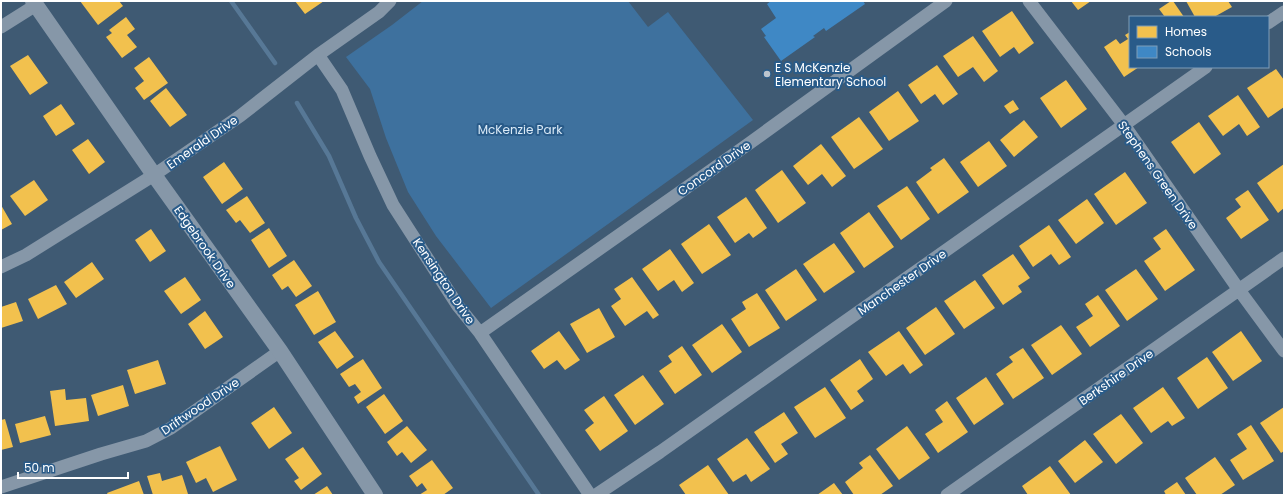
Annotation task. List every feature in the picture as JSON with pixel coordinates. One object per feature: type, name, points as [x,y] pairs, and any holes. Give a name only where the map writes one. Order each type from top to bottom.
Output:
[{"type":"street","name":"Emerald Drive","points":[[1,267],[26,255],[154,175],[240,116],[318,55],[379,12],[390,1]]},
{"type":"street","name":"Concord Drive","points":[[480,333],[747,145],[946,1]]},
{"type":"street","name":"Stephens Green Drive","points":[[1029,1],[1124,125],[1239,290],[1284,351]]},
{"type":"street","points":[[1,27],[34,3]]},
{"type":"street","name":"Edgebrook Drive","points":[[34,3],[154,175],[280,351],[375,495]]},
{"type":"street","points":[[1269,22],[1284,12]]},
{"type":"street","name":"Kensington Drive","points":[[318,55],[342,90],[393,205],[458,306],[480,333],[590,495]]},
{"type":"street","name":"Manchester Drive","points":[[596,495],[660,452],[1205,68]]},
{"type":"street","name":"Berkshire Drive","points":[[947,495],[1284,258]]},
{"type":"street","name":"Driftwood Drive","points":[[1,487],[101,454],[146,441],[171,428],[280,351]]},
{"type":"green space","name":"McKenzie Park","points":[[423,1],[628,1],[648,27],[668,12],[753,120],[491,308],[436,236],[408,192],[386,138],[370,89],[346,57]]},
{"type":"building: Homes","points":[[80,1],[119,1],[123,6],[98,25]]},
{"type":"building: Homes","points":[[295,1],[324,1],[305,14]]},
{"type":"building: Homes","points":[[1071,1],[1091,1],[1078,10]]},
{"type":"building: Homes","points":[[1173,1],[1183,16],[1164,16],[1159,9]]},
{"type":"building: Homes","points":[[1186,1],[1228,1],[1232,7],[1216,16],[1194,16]]},
{"type":"building: Homes","points":[[1012,11],[1034,43],[1019,54],[1014,47],[1000,57],[982,31]]},
{"type":"building: Homes","points":[[126,17],[135,29],[127,35],[137,47],[122,58],[106,37],[112,33],[109,30]]},
{"type":"building: Homes","points":[[1129,33],[1129,68],[1138,68],[1124,77],[1104,47],[1116,39],[1120,44],[1128,39],[1125,35]]},
{"type":"building: Homes","points":[[973,36],[998,71],[984,82],[973,67],[958,77],[943,56]]},
{"type":"building: Homes","points":[[28,55],[48,83],[30,95],[10,66]]},
{"type":"building: Homes","points":[[149,57],[168,83],[144,100],[135,88],[144,81],[134,68]]},
{"type":"building: Homes","points":[[937,65],[958,94],[943,105],[935,94],[921,104],[908,85]]},
{"type":"building: Homes","points":[[1276,69],[1284,80],[1284,107],[1268,118],[1247,88]]},
{"type":"building: Homes","points":[[1066,80],[1087,109],[1061,128],[1040,98]]},
{"type":"building: Homes","points":[[166,88],[187,115],[170,127],[150,101]]},
{"type":"building: Homes","points":[[898,91],[919,121],[889,141],[869,112]]},
{"type":"building: Homes","points":[[1238,95],[1260,127],[1247,136],[1239,124],[1223,136],[1208,116]]},
{"type":"building: Homes","points":[[1013,100],[1019,109],[1010,114],[1004,106]]},
{"type":"building: Homes","points":[[61,104],[75,124],[56,136],[43,116]]},
{"type":"building: Homes","points":[[859,117],[883,149],[854,169],[831,137]]},
{"type":"building: Homes","points":[[1024,120],[1038,137],[1014,157],[1000,140]]},
{"type":"building: Homes","points":[[1199,122],[1221,154],[1194,174],[1171,142]]},
{"type":"building: Homes","points":[[88,139],[105,162],[89,174],[72,150]]},
{"type":"building: Homes","points":[[989,141],[1007,166],[978,187],[960,162]]},
{"type":"building: Homes","points":[[821,144],[846,176],[832,187],[822,174],[808,185],[793,166]]},
{"type":"building: Homes","points":[[944,158],[969,192],[938,214],[916,182],[932,170],[930,168]]},
{"type":"building: Homes","points":[[224,162],[243,189],[222,204],[203,177]]},
{"type":"building: Homes","points":[[1284,164],[1284,208],[1278,213],[1257,183]]},
{"type":"building: Homes","points":[[782,170],[806,203],[778,223],[755,190]]},
{"type":"building: Homes","points":[[1125,172],[1147,203],[1116,225],[1094,194]]},
{"type":"building: Homes","points":[[34,180],[48,200],[25,216],[10,196]]},
{"type":"building: Homes","points":[[907,186],[930,219],[901,240],[877,206]]},
{"type":"building: Homes","points":[[1248,190],[1269,220],[1241,239],[1226,218],[1241,207],[1235,199]]},
{"type":"building: Homes","points":[[247,196],[265,223],[250,233],[240,220],[236,223],[226,210]]},
{"type":"building: Homes","points":[[746,197],[767,228],[753,238],[749,233],[735,243],[717,217]]},
{"type":"building: Homes","points":[[1087,199],[1104,223],[1076,244],[1058,220]]},
{"type":"building: Homes","points":[[1,205],[12,224],[1,230]]},
{"type":"building: Homes","points":[[869,212],[894,247],[864,268],[840,233]]},
{"type":"building: Homes","points":[[709,224],[731,255],[702,274],[681,244]]},
{"type":"building: Homes","points":[[1049,225],[1071,257],[1059,265],[1051,254],[1033,267],[1019,246]]},
{"type":"building: Homes","points":[[269,228],[287,256],[269,268],[251,240]]},
{"type":"building: Homes","points":[[151,229],[166,251],[150,262],[135,240]]},
{"type":"building: Homes","points":[[1166,229],[1195,270],[1165,291],[1144,261],[1161,249],[1153,238]]},
{"type":"building: Homes","points":[[834,243],[855,272],[824,293],[803,264]]},
{"type":"building: Homes","points":[[670,249],[694,283],[682,292],[674,280],[658,291],[642,269]]},
{"type":"building: Homes","points":[[1013,254],[1030,278],[1018,286],[1022,292],[1003,305],[982,275]]},
{"type":"building: Homes","points":[[294,260],[312,286],[296,297],[288,286],[282,290],[272,275]]},
{"type":"building: Homes","points":[[92,262],[104,279],[76,298],[64,282]]},
{"type":"building: Homes","points":[[796,269],[817,300],[786,321],[765,290]]},
{"type":"building: Homes","points":[[1136,269],[1158,299],[1127,321],[1105,290]]},
{"type":"building: Homes","points":[[185,277],[201,300],[181,314],[164,291]]},
{"type":"building: Homes","points":[[632,277],[659,315],[653,319],[647,311],[625,326],[611,306],[621,299],[614,289]]},
{"type":"building: Homes","points":[[975,280],[995,308],[964,329],[944,301]]},
{"type":"building: Homes","points":[[56,285],[67,304],[38,319],[28,299]]},
{"type":"building: Homes","points":[[318,291],[336,322],[314,335],[295,305]]},
{"type":"building: Homes","points":[[757,293],[780,328],[749,347],[731,319],[746,309],[742,302]]},
{"type":"building: Homes","points":[[1098,295],[1120,326],[1090,347],[1076,327],[1093,316],[1085,304]]},
{"type":"building: Homes","points":[[16,302],[23,321],[1,328],[1,307]]},
{"type":"building: Homes","points":[[936,307],[955,334],[925,355],[906,328]]},
{"type":"building: Homes","points":[[599,308],[615,337],[587,353],[570,324]]},
{"type":"building: Homes","points":[[205,311],[223,337],[205,349],[188,324]]},
{"type":"building: Homes","points":[[722,324],[742,352],[712,373],[692,345]]},
{"type":"building: Homes","points":[[1061,325],[1082,354],[1052,375],[1031,345]]},
{"type":"building: Homes","points":[[335,331],[354,357],[337,369],[318,342]]},
{"type":"building: Homes","points":[[559,331],[580,360],[565,370],[557,360],[544,369],[531,351]]},
{"type":"building: Homes","points":[[899,331],[923,365],[910,374],[903,364],[886,376],[868,352]]},
{"type":"building: Homes","points":[[1241,331],[1262,361],[1233,381],[1212,352]]},
{"type":"building: Homes","points":[[682,346],[702,375],[675,394],[659,371],[672,362],[668,356]]},
{"type":"building: Homes","points":[[1023,348],[1044,378],[1013,399],[996,374],[1013,362],[1009,357]]},
{"type":"building: Homes","points":[[1207,357],[1228,388],[1198,409],[1177,378]]},
{"type":"building: Homes","points":[[363,359],[382,388],[358,404],[354,397],[361,392],[355,384],[349,387],[340,374]]},
{"type":"building: Homes","points":[[860,359],[873,379],[857,391],[864,401],[851,410],[830,380]]},
{"type":"building: Homes","points":[[158,360],[166,384],[135,394],[127,370]]},
{"type":"building: Homes","points":[[643,375],[664,404],[635,425],[614,395]]},
{"type":"building: Homes","points":[[986,377],[1004,404],[974,425],[956,398]]},
{"type":"building: Homes","points":[[123,385],[129,406],[98,416],[91,395]]},
{"type":"building: Homes","points":[[825,387],[846,418],[815,438],[794,407]]},
{"type":"building: Homes","points":[[1163,387],[1185,418],[1172,426],[1168,421],[1151,433],[1133,408]]},
{"type":"building: Homes","points":[[65,389],[66,400],[86,398],[89,421],[55,426],[50,391]]},
{"type":"building: Homes","points":[[384,394],[403,421],[385,434],[366,407]]},
{"type":"building: Homes","points":[[604,396],[628,431],[600,451],[585,430],[594,423],[584,410]]},
{"type":"building: Homes","points":[[947,401],[968,432],[938,453],[925,434],[943,422],[935,410]]},
{"type":"building: Homes","points":[[274,407],[292,433],[269,449],[251,423]]},
{"type":"building: Homes","points":[[1284,407],[1284,451],[1281,453],[1260,423]]},
{"type":"building: Homes","points":[[784,412],[798,433],[781,444],[788,454],[775,463],[754,432]]},
{"type":"building: Homes","points":[[1121,414],[1143,443],[1116,464],[1093,434]]},
{"type":"building: Homes","points":[[45,416],[51,435],[20,443],[15,424]]},
{"type":"building: Homes","points":[[5,419],[13,447],[1,450],[1,420]]},
{"type":"building: Homes","points":[[1251,425],[1274,461],[1243,480],[1230,460],[1247,449],[1237,434]]},
{"type":"building: Homes","points":[[407,426],[427,450],[411,463],[402,452],[397,456],[387,442]]},
{"type":"building: Homes","points":[[907,426],[930,458],[899,480],[876,449]]},
{"type":"building: Homes","points":[[747,438],[770,469],[751,482],[746,474],[733,482],[717,459]]},
{"type":"building: Homes","points":[[1085,440],[1103,462],[1075,483],[1058,461]]},
{"type":"building: Homes","points":[[220,446],[237,480],[213,492],[206,478],[196,483],[186,462]]},
{"type":"building: Homes","points":[[303,447],[322,474],[301,490],[294,481],[299,478],[285,459]]},
{"type":"building: Homes","points":[[870,455],[893,486],[880,495],[854,495],[845,482],[863,468],[859,463]]},
{"type":"building: Homes","points":[[1215,457],[1235,485],[1220,495],[1197,495],[1185,478]]},
{"type":"building: Homes","points":[[432,460],[453,488],[443,495],[419,495],[427,490],[422,483],[417,487],[409,476]]},
{"type":"building: Homes","points":[[708,465],[729,495],[686,495],[679,485]]},
{"type":"building: Homes","points":[[1050,466],[1071,495],[1028,495],[1022,486]]},
{"type":"building: Homes","points":[[160,473],[162,481],[182,475],[188,494],[153,495],[147,476]]},
{"type":"building: Homes","points":[[139,481],[144,495],[108,495],[107,493]]},
{"type":"building: Homes","points":[[1177,482],[1186,495],[1166,495],[1164,491]]},
{"type":"building: Homes","points":[[834,483],[843,495],[817,495]]},
{"type":"building: Homes","points":[[327,486],[333,495],[313,495]]},
{"type":"building: Schools","points":[[771,1],[863,1],[865,4],[826,31],[824,28],[813,36],[815,37],[781,61],[764,37],[766,36],[761,29],[776,18],[767,4]]},
{"type":"waterway","points":[[231,1],[275,63]]},
{"type":"waterway","points":[[297,103],[329,156],[356,218],[379,262],[539,495]]},
{"type":"place","name":"E S McKenzie Elementary School","points":[[767,74]]}]
